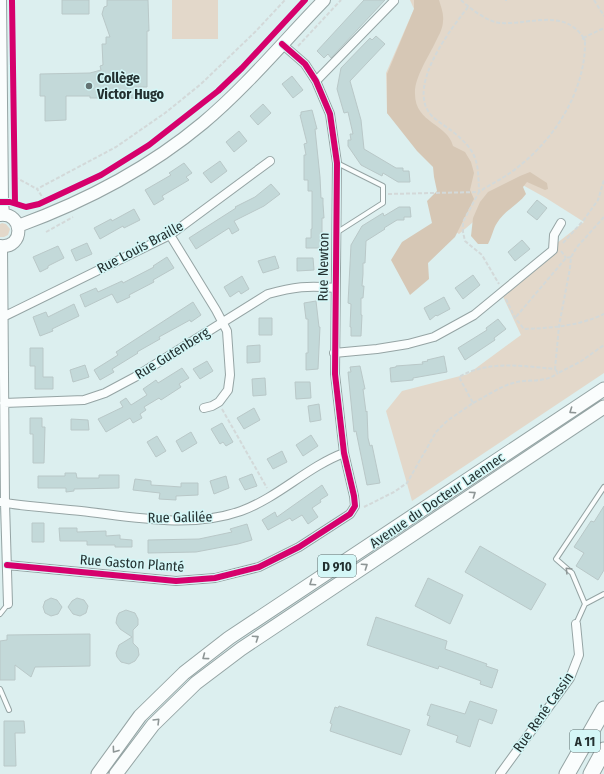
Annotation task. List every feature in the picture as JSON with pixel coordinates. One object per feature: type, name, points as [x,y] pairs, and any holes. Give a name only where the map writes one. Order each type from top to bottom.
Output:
[{"type":"highway","name":"A 11","points":[[567,774],[604,709]]},
{"type":"highway","name":"A 11","points":[[591,774],[604,750]]},
{"type":"main road","points":[[0,0],[2,215],[11,217],[18,226],[18,236],[16,240],[12,244],[1,247]]},
{"type":"main road","points":[[18,226],[40,218],[100,191],[157,157],[202,123],[239,89],[324,0]]},
{"type":"main road","name":"Avenue du Docteur Laennec","points":[[98,774],[140,716],[189,668],[229,638],[604,389]]},
{"type":"main road","name":"Avenue du Docteur Laennec","points":[[116,774],[153,725],[196,683],[240,649],[604,407]]},
{"type":"street","points":[[316,81],[394,1]]},
{"type":"street","name":"Rue Newton","points":[[282,44],[305,64],[316,81],[330,114],[337,163],[335,374],[344,453],[355,506]]},
{"type":"street","name":"Rue Louis Braille","points":[[2,317],[170,235],[270,161]]},
{"type":"street","points":[[334,354],[408,344],[434,337],[474,314],[552,250],[554,235],[561,223]]},
{"type":"street","points":[[170,235],[216,310],[227,331],[230,374],[228,390],[219,402],[204,408]]},
{"type":"street","points":[[1,247],[4,403],[3,502],[7,565],[3,575],[8,604]]},
{"type":"street","name":"Rue Gutenberg","points":[[4,403],[84,400],[105,393],[135,377],[268,294],[281,290],[306,286],[335,288]]},
{"type":"street","name":"Rue Galilée","points":[[3,502],[152,519],[198,519],[219,516],[241,511],[272,496],[330,458],[344,453]]},
{"type":"street","name":"Rue Gaston Planté","points":[[7,565],[176,581],[215,578],[259,567],[299,547],[350,514],[355,506]]},
{"type":"street","name":"Rue René Cassin","points":[[500,774],[570,678],[579,655],[576,624]]},
{"type":"lane","points":[[336,233],[383,203],[383,186],[337,163]]},
{"type":"lane","points":[[586,604],[572,573],[556,558],[604,486]]},
{"type":"lane","points":[[576,624],[586,604],[604,594]]},
{"type":"lane","points":[[0,614],[8,604]]},
{"type":"lane","points":[[0,689],[9,710]]},
{"type":"path","points":[[37,189],[116,147],[165,113],[201,84],[255,32],[284,0]]},
{"type":"path","points":[[460,0],[468,7],[499,23],[557,20],[576,28],[585,40]]},
{"type":"path","points":[[594,0],[604,16]]},
{"type":"path","points":[[463,222],[479,192],[477,163],[470,147],[432,116],[424,103],[424,93],[430,64],[448,33],[468,7]]},
{"type":"path","points":[[383,194],[479,192],[510,173],[540,146],[560,121],[576,91],[583,70],[585,40],[582,38],[604,28]]},
{"type":"path","points":[[2,202],[17,204],[14,177],[12,62]]},
{"type":"path","points":[[14,177],[37,189],[42,203],[52,198]]},
{"type":"path","points":[[566,258],[561,250],[563,243],[583,221],[598,200],[604,180]]},
{"type":"path","points":[[558,373],[555,369],[559,326],[571,257],[577,247],[604,216]]},
{"type":"path","points":[[516,318],[566,258],[571,257]]},
{"type":"path","points":[[559,326],[568,326],[580,323],[604,314]]},
{"type":"path","points":[[355,506],[362,508],[407,483],[436,432],[446,421],[473,402],[501,387],[513,383],[529,380],[543,381],[552,378],[558,373],[580,362],[604,345]]},
{"type":"path","points":[[473,402],[459,377],[468,372],[488,367],[507,365],[555,369]]},
{"type":"path","points":[[219,402],[272,496]]},
{"type":"shaded area","points":[[172,0],[218,0],[218,39],[172,39]]},
{"type":"shaded area","points":[[410,0],[604,0],[604,373],[412,501],[386,411],[402,391],[468,374],[521,335],[499,288],[584,222],[519,183],[459,234],[438,220],[437,166],[387,113],[386,73],[414,9]]},
{"type":"shaded area","points":[[414,0],[439,0],[443,18],[441,31],[422,67],[417,81],[415,88],[416,104],[426,117],[445,133],[453,146],[465,152],[471,162],[474,173],[470,190],[474,199],[455,237],[428,263],[429,279],[410,295],[391,260],[402,242],[432,223],[427,201],[437,191],[433,167],[417,151],[387,113],[387,74],[414,9]]},
{"type":"shaded area","points":[[530,172],[547,183],[548,189],[545,190],[527,182],[523,187],[526,194],[500,219],[488,244],[478,244],[471,236],[473,218],[480,202],[488,192]]},
{"type":"shaded area","points":[[0,224],[6,224],[10,229],[8,235],[0,237]]},
{"type":"building","points":[[62,0],[89,0],[89,14],[62,14]]},
{"type":"building","points":[[107,0],[148,0],[149,31],[147,31],[147,87],[136,87],[136,98],[90,98],[90,96],[66,96],[66,120],[45,121],[45,96],[40,96],[40,74],[90,73],[101,70],[100,66],[103,65],[102,44],[106,44],[106,37],[110,37],[102,14],[104,7],[107,6]]},
{"type":"building","points":[[364,0],[385,0],[331,58],[328,54],[324,58],[317,51]]},
{"type":"building","points":[[376,36],[385,44],[350,81],[361,120],[364,149],[396,168],[403,168],[403,171],[409,171],[410,182],[398,182],[383,173],[382,176],[361,165],[348,146],[348,140],[351,140],[350,134],[353,134],[348,112],[344,113],[337,89],[341,68],[370,38],[372,40]]},
{"type":"building","points":[[292,76],[303,90],[293,98],[282,84]]},
{"type":"building","points":[[263,104],[271,113],[258,125],[250,116]]},
{"type":"building","points":[[312,110],[317,129],[315,129],[321,198],[323,198],[324,218],[322,218],[322,248],[306,248],[306,238],[311,238],[312,229],[312,191],[308,191],[308,180],[304,180],[304,155],[306,155],[304,144],[307,143],[300,115],[301,112]]},
{"type":"building","points":[[239,131],[247,141],[234,152],[226,142]]},
{"type":"building","points":[[220,161],[227,171],[211,183],[203,173]]},
{"type":"building","points":[[184,163],[192,173],[186,177],[189,180],[162,196],[164,199],[154,205],[145,190],[171,175],[169,173]]},
{"type":"building","points":[[271,184],[280,194],[264,206],[234,221],[239,230],[232,234],[229,228],[196,249],[189,238],[236,208],[235,207],[255,197]]},
{"type":"building","points":[[537,200],[547,208],[537,220],[527,212]]},
{"type":"building","points":[[399,207],[410,207],[411,217],[404,217],[404,220],[397,220],[366,241],[365,263],[363,263],[363,298],[361,298],[361,336],[351,336],[351,304],[348,303],[351,245],[362,226],[383,213],[384,216]]},
{"type":"building","points":[[134,209],[140,220],[124,228],[123,226],[100,239],[94,228],[111,219],[112,221]]},
{"type":"building","points":[[522,240],[530,249],[515,261],[508,252]]},
{"type":"building","points":[[87,243],[92,254],[76,261],[71,250]]},
{"type":"building","points":[[58,246],[64,258],[40,272],[33,257]]},
{"type":"building","points":[[275,256],[279,268],[263,273],[258,261]]},
{"type":"building","points":[[167,257],[174,268],[153,280],[154,282],[129,295],[130,297],[117,303],[112,294],[85,307],[80,295],[96,288],[98,292],[122,281],[123,283],[154,267],[153,266]]},
{"type":"building","points":[[297,258],[313,258],[314,270],[297,271]]},
{"type":"building","points":[[473,275],[480,285],[463,299],[455,288]]},
{"type":"building","points":[[242,276],[249,289],[241,294],[239,291],[230,297],[224,287]]},
{"type":"building","points":[[444,297],[450,309],[437,316],[436,315],[430,320],[424,308]]},
{"type":"building","points":[[316,301],[320,327],[318,369],[306,370],[306,353],[308,353],[308,319],[306,319],[304,303]]},
{"type":"building","points":[[193,302],[201,315],[191,322],[190,320],[159,337],[160,339],[112,369],[114,372],[100,380],[94,370],[118,355],[116,352]]},
{"type":"building","points":[[74,304],[79,316],[52,329],[53,331],[40,336],[33,317],[46,312],[48,317]]},
{"type":"building","points":[[259,318],[272,318],[272,335],[259,335]]},
{"type":"building","points":[[498,319],[506,329],[494,338],[495,340],[465,360],[458,348],[487,330],[486,328]]},
{"type":"building","points":[[260,345],[260,362],[247,363],[247,346]]},
{"type":"building","points":[[30,348],[43,348],[43,377],[53,377],[53,389],[35,389],[35,366],[30,366]]},
{"type":"building","points":[[444,356],[447,372],[413,378],[413,380],[391,382],[390,368],[396,366],[423,364],[422,362],[428,361],[427,360]]},
{"type":"building","points":[[207,361],[213,371],[200,379],[193,369]]},
{"type":"building","points":[[85,365],[89,377],[73,382],[70,370]]},
{"type":"building","points":[[360,366],[365,389],[363,389],[366,412],[367,411],[368,438],[370,446],[372,445],[380,483],[367,485],[356,431],[354,432],[348,372],[351,372],[350,367]]},
{"type":"building","points":[[182,368],[189,378],[179,384],[181,387],[161,400],[159,398],[144,407],[146,410],[140,414],[142,418],[133,423],[130,418],[106,432],[98,419],[123,407],[120,402],[126,398],[131,405],[147,395],[143,389],[156,380],[158,383]]},
{"type":"building","points":[[265,378],[266,395],[253,396],[252,379]]},
{"type":"building","points":[[295,382],[310,382],[311,398],[296,399]]},
{"type":"building","points":[[319,404],[321,420],[310,422],[308,406]]},
{"type":"building","points":[[254,408],[260,420],[244,429],[237,418]]},
{"type":"building","points":[[30,418],[42,418],[42,427],[45,427],[44,463],[33,463],[33,434],[30,434]]},
{"type":"building","points":[[71,419],[88,420],[89,430],[71,430]]},
{"type":"building","points":[[222,423],[233,442],[226,446],[223,442],[220,444],[211,429]]},
{"type":"building","points":[[191,432],[197,443],[182,452],[176,441]]},
{"type":"building","points":[[311,435],[318,446],[303,456],[296,445]]},
{"type":"building","points":[[157,436],[166,451],[156,457],[147,442]]},
{"type":"building","points":[[282,451],[287,462],[273,469],[267,459]]},
{"type":"building","points":[[65,473],[76,473],[77,478],[99,478],[99,475],[119,475],[119,488],[74,489],[74,491],[66,492],[66,488],[38,488],[38,476],[65,476]]},
{"type":"building","points":[[252,474],[257,486],[245,490],[239,479]]},
{"type":"building","points":[[226,476],[229,488],[214,494],[210,481]]},
{"type":"building","points":[[135,479],[151,481],[151,485],[181,487],[181,483],[198,483],[198,495],[176,496],[176,500],[159,499],[160,493],[133,490]]},
{"type":"building","points":[[322,485],[328,495],[312,508],[318,517],[308,524],[302,515],[292,521],[290,518],[268,530],[262,520],[275,512],[277,517]]},
{"type":"building","points":[[604,506],[604,570],[598,580],[576,566],[584,553],[574,547],[591,521],[594,522]]},
{"type":"building","points":[[32,523],[44,523],[44,542],[32,542]]},
{"type":"building","points":[[247,524],[252,540],[196,552],[148,553],[148,540],[199,539],[232,532],[230,529]]},
{"type":"building","points":[[59,528],[77,528],[77,532],[106,531],[106,536],[120,535],[120,539],[132,540],[132,547],[115,547],[115,545],[87,545],[87,541],[60,541]]},
{"type":"building","points":[[480,546],[546,584],[531,610],[465,572]]},
{"type":"building","points":[[428,578],[463,595],[450,624],[415,606]]},
{"type":"building","points":[[51,598],[57,600],[62,607],[58,614],[51,616],[45,613],[43,607],[45,601]]},
{"type":"building","points":[[77,598],[84,600],[88,606],[86,613],[80,616],[73,614],[68,607],[72,601]]},
{"type":"building","points":[[126,610],[135,613],[138,619],[138,625],[133,630],[133,643],[138,648],[139,655],[135,661],[129,664],[121,662],[116,653],[119,645],[132,637],[120,629],[116,623],[119,613]]},
{"type":"building","points":[[376,617],[447,641],[445,649],[487,664],[486,666],[498,670],[492,688],[480,684],[481,681],[439,666],[438,669],[367,645]]},
{"type":"building","points":[[90,634],[90,666],[35,667],[31,677],[15,665],[15,680],[0,680],[0,641],[7,640],[7,635]]},
{"type":"building","points":[[470,701],[497,710],[492,724],[479,719],[470,747],[456,742],[458,736],[427,725],[430,716],[427,715],[431,704],[465,714]]},
{"type":"building","points":[[339,706],[410,730],[401,755],[330,731],[332,724],[330,723],[335,707],[338,708]]},
{"type":"building","points":[[4,721],[24,721],[25,733],[15,733],[16,766],[4,766]]},
{"type":"cycle path","points":[[12,0],[15,203]]},
{"type":"cycle path","points":[[0,202],[10,202],[26,207],[39,204],[101,175],[149,145],[218,91],[242,68],[305,0]]},
{"type":"cycle path","points":[[7,565],[176,581],[215,578],[259,567],[299,547],[350,514],[355,506],[344,453],[335,374],[337,163],[330,114],[316,81],[305,64],[282,44]]},
{"type":"place","name":"Collège Victor Hugo","points":[[89,86]]}]
